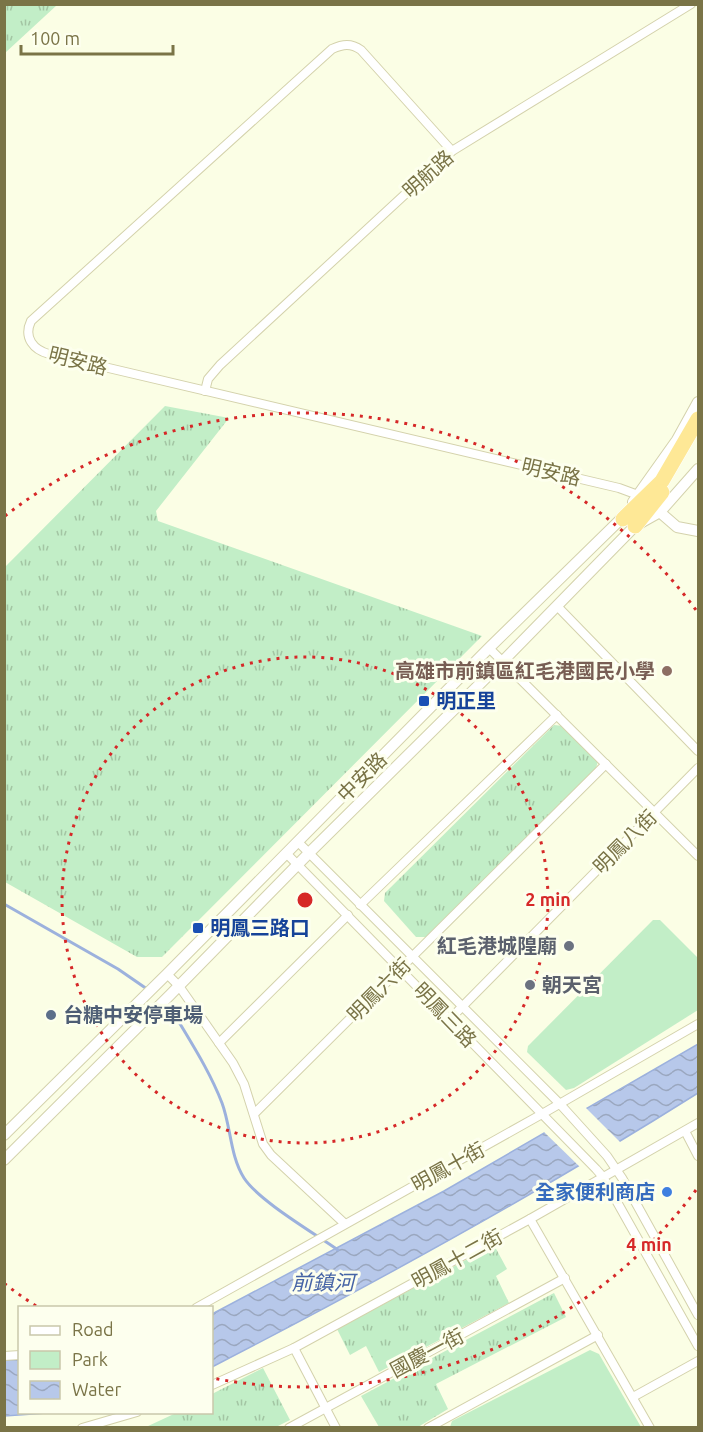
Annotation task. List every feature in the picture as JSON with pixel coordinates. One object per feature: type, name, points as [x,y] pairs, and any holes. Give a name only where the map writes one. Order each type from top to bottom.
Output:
[{"type":"highway","points":[[665,483],[699,419]]},
{"type":"highway","points":[[629,522],[665,483],[699,434]]},
{"type":"street","name":"明航路","points":[[205,391],[208,379],[220,365],[452,151],[691,4]]},
{"type":"street","name":"明安路","points":[[452,151],[361,50],[355,45],[347,44],[332,48],[29,325],[29,339],[40,352],[619,488],[648,503]]},
{"type":"street","name":"中安路","points":[[648,503],[677,440],[699,402]]},
{"type":"street","name":"中安路","points":[[4,1135],[167,974],[489,648],[648,503],[699,470]]},
{"type":"street","points":[[648,503],[677,527],[699,531]]},
{"type":"street","name":"中安路","points":[[4,1160],[309,853],[503,662],[557,606],[629,522]]},
{"type":"street","points":[[557,606],[699,751]]},
{"type":"street","points":[[489,648],[699,856]]},
{"type":"street","points":[[360,905],[557,715]]},
{"type":"street","name":"明鳳六街","points":[[254,1114],[606,764]]},
{"type":"street","name":"明鳳八街","points":[[450,1019],[699,768]]},
{"type":"street","name":"明鳳三路","points":[[298,842],[559,1104],[617,1169]]},
{"type":"street","name":"明鳳三路","points":[[286,853],[603,1177]]},
{"type":"street","points":[[219,1043],[348,915]]},
{"type":"street","points":[[167,974],[179,986],[233,1063],[244,1084],[262,1144],[344,1223]]},
{"type":"street","name":"明鳳十街","points":[[199,1306],[699,1024]]},
{"type":"street","name":"明鳳十二街","points":[[213,1385],[294,1348],[530,1219],[699,1123]]},
{"type":"street","points":[[685,1131],[699,1156]]},
{"type":"street","points":[[617,1169],[699,1315]]},
{"type":"street","points":[[603,1177],[699,1346]]},
{"type":"street","points":[[530,1219],[650,1428]]},
{"type":"street","name":"國慶一街","points":[[289,1428],[565,1278]]},
{"type":"street","points":[[428,1428],[439,1425],[598,1335]]},
{"type":"street","points":[[294,1348],[336,1428]]},
{"type":"street","points":[[633,1397],[699,1361]]},
{"type":"street","points":[[82,1428],[133,1414]]},
{"type":"green space","points":[[5,4],[57,4],[57,5],[5,53]]},
{"type":"green space","points":[[165,406],[229,418],[156,511],[158,521],[482,636],[162,957],[137,957],[5,882],[5,567]]},
{"type":"green space","points":[[554,725],[563,726],[598,761],[596,768],[426,937],[416,937],[384,901],[385,893]]},
{"type":"green space","points":[[653,920],[660,920],[698,958],[698,1010],[574,1088],[566,1090],[527,1052],[528,1046]]},
{"type":"green space","points":[[494,1245],[507,1269],[496,1276],[509,1303],[379,1372],[366,1346],[350,1355],[337,1329]]},
{"type":"green space","points":[[554,1293],[566,1317],[436,1384],[448,1409],[418,1427],[379,1427],[361,1396]]},
{"type":"green space","points":[[590,1350],[599,1354],[641,1427],[450,1427],[452,1421]]},
{"type":"green space","points":[[263,1368],[290,1420],[276,1427],[146,1427],[174,1414],[213,1414],[213,1393]]},
{"type":"water","name":"前鎮河","points":[[698,1044],[698,1093],[579,1166],[458,1235],[213,1366],[213,1313],[444,1191]]},
{"type":"water","points":[[5,1360],[18,1360],[18,1414],[33,1414],[5,1416]]},
{"type":"pier","points":[[585,1107],[622,1144],[581,1168],[543,1131]]},
{"type":"waterway","points":[[4,904],[118,969],[147,989]]},
{"type":"waterway","points":[[166,1004],[191,1042],[217,1090],[225,1112],[233,1151],[244,1178],[262,1197],[338,1250]]},
{"type":"place","name":"高雄市前鎮區紅毛港國民小學","points":[[667,671]]},
{"type":"place","name":"明正里","points":[[424,701]]},
{"type":"place","name":"明鳳三路口","points":[[198,928]]},
{"type":"place","name":"紅毛港城隍廟","points":[[569,946]]},
{"type":"place","name":"朝天宮","points":[[530,985]]},
{"type":"place","name":"台糖中安停車場","points":[[51,1015]]},
{"type":"place","name":"全家便利商店","points":[[667,1192]]}]
